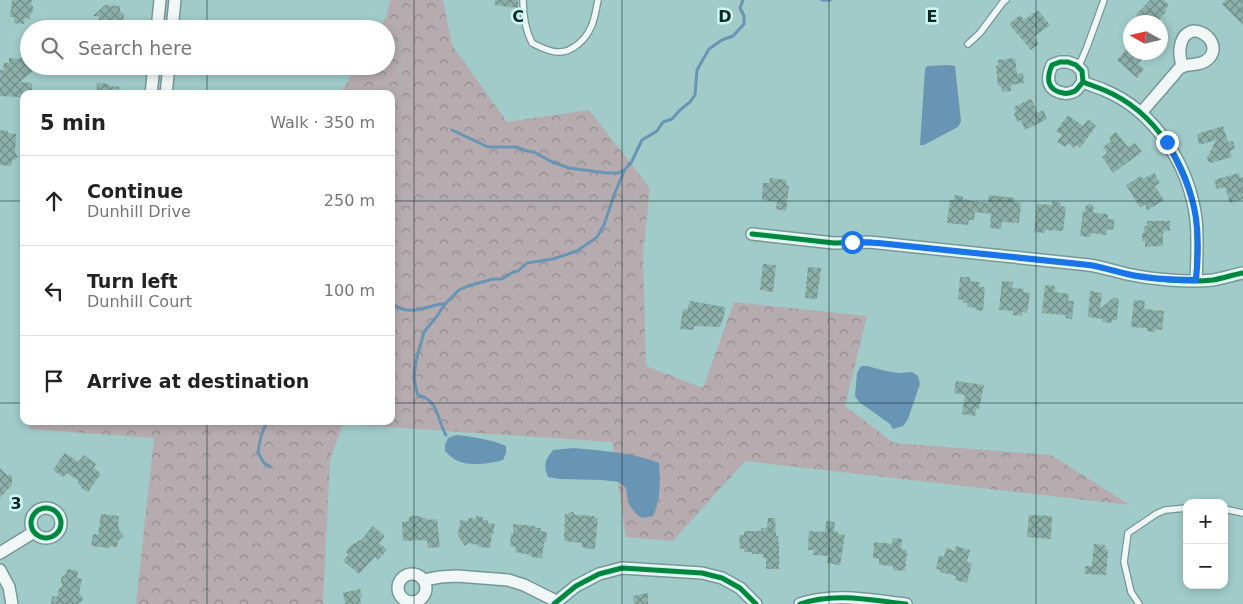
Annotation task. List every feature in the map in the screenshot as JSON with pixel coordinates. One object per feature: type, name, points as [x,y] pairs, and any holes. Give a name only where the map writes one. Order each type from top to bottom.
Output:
[{"type":"street","points":[[158,20],[160,0]]},
{"type":"street","points":[[173,20],[175,0]]},
{"type":"street","points":[[1060,62],[1068,62],[1076,65],[1082,71],[1083,82],[1076,91],[1068,94],[1055,91],[1050,86],[1048,78],[1052,66],[1060,62]]},
{"type":"street","points":[[1141,113],[1182,67]]},
{"type":"street","points":[[151,90],[153,75]]},
{"type":"street","points":[[166,90],[168,75]]},
{"type":"street","points":[[1083,82],[1104,89],[1141,113],[1167,142],[1181,168],[1193,204],[1197,228],[1196,280]]},
{"type":"street","points":[[752,234],[834,243],[878,243],[1089,265],[1113,269],[1127,274],[1174,280],[1215,279],[1243,273]]},
{"type":"street","points":[[0,553],[34,532]]},
{"type":"street","points":[[424,580],[457,576],[508,580],[524,585],[555,602],[576,586],[599,574],[622,568],[702,573],[722,578],[740,588],[756,604]]},
{"type":"street","points":[[0,570],[9,587],[12,604]]},
{"type":"street","points":[[800,604],[835,598],[906,604]]},
{"type":"lane","points":[[523,0],[526,31],[532,43],[548,50],[560,52],[573,48],[584,39],[591,28],[598,0]]},
{"type":"lane","points":[[968,44],[980,33],[1006,0]]},
{"type":"lane","points":[[1078,68],[1104,0]]},
{"type":"lane","points":[[1139,604],[1131,592],[1124,562],[1128,533],[1156,514],[1165,510],[1183,508]]},
{"type":"lane","points":[[1228,510],[1243,513]]},
{"type":"green space","points":[[390,0],[443,0],[452,45],[507,122],[589,110],[650,188],[643,255],[646,366],[703,388],[734,302],[867,316],[845,406],[894,443],[1051,455],[1130,505],[745,461],[673,541],[626,537],[612,442],[358,425],[395,425],[395,90],[342,90],[352,75],[395,75],[395,20],[384,20]]},
{"type":"green space","points":[[29,425],[343,425],[330,460],[323,604],[136,604],[154,438],[29,429]]},
{"type":"water","points":[[927,66],[955,66],[961,121],[958,127],[924,145],[920,145],[925,69]]},
{"type":"water","points":[[861,366],[899,373],[912,372],[918,376],[920,384],[908,419],[903,426],[893,429],[890,424],[859,402],[855,396],[857,373]]},
{"type":"water","points":[[456,435],[506,446],[503,460],[485,464],[459,462],[445,451],[448,438]]},
{"type":"water","points":[[573,448],[628,454],[659,463],[659,497],[653,516],[642,518],[634,512],[629,502],[626,488],[619,482],[548,477],[546,463],[553,450]]},
{"type":"building","points":[[12,0],[32,0],[33,11],[30,19],[20,20],[20,24],[14,23],[14,17],[10,17]]},
{"type":"building","points":[[495,0],[518,0],[518,8],[495,5]]},
{"type":"building","points":[[1150,0],[1164,0],[1169,5],[1163,15],[1136,15]]},
{"type":"building","points":[[1226,0],[1243,0],[1243,25],[1222,4]]},
{"type":"building","points":[[105,5],[120,6],[120,11],[124,15],[124,20],[99,20],[99,16],[93,16]]},
{"type":"building","points":[[1038,10],[1050,25],[1034,37],[1039,44],[1031,50],[1009,24],[1020,15],[1024,20]]},
{"type":"building","points":[[1123,53],[1123,60],[1141,60],[1138,64],[1144,69],[1137,78],[1117,60]]},
{"type":"building","points":[[9,58],[19,59],[20,75],[28,75],[20,82],[32,83],[32,90],[20,90],[20,98],[0,96],[0,70],[3,70],[4,63],[9,63]]},
{"type":"building","points":[[1015,58],[1017,74],[1023,73],[1024,83],[1011,85],[1011,91],[1002,92],[1001,86],[998,86],[996,66],[998,65],[998,60]]},
{"type":"building","points":[[97,83],[121,87],[118,90],[96,90]]},
{"type":"building","points":[[1031,99],[1038,113],[1043,110],[1047,119],[1025,130],[1021,120],[1017,122],[1014,107]]},
{"type":"building","points":[[1068,115],[1083,126],[1088,119],[1096,126],[1080,148],[1076,145],[1074,148],[1068,143],[1065,147],[1057,142],[1062,135],[1056,131]]},
{"type":"building","points":[[1223,126],[1228,142],[1233,141],[1235,149],[1230,151],[1232,157],[1211,163],[1207,158],[1216,140],[1199,145],[1197,134]]},
{"type":"building","points":[[1,130],[16,134],[15,152],[18,157],[12,161],[11,166],[0,165]]},
{"type":"building","points":[[1116,132],[1128,147],[1135,143],[1142,152],[1113,173],[1102,157],[1107,153],[1103,147],[1111,141],[1109,137]]},
{"type":"building","points":[[1154,173],[1160,183],[1155,186],[1164,200],[1146,211],[1146,204],[1140,208],[1126,185],[1141,176],[1143,179]]},
{"type":"building","points":[[1239,173],[1240,178],[1243,177],[1243,199],[1230,203],[1225,187],[1217,189],[1214,180]]},
{"type":"building","points":[[770,178],[787,180],[786,185],[789,186],[786,211],[776,209],[777,202],[762,200],[763,183],[769,183]]},
{"type":"building","points":[[955,195],[963,196],[963,199],[967,200],[988,203],[989,195],[1015,198],[1014,202],[1021,203],[1019,223],[1002,222],[1001,229],[990,228],[991,214],[975,212],[974,220],[969,220],[968,225],[947,223],[950,200],[954,200]]},
{"type":"building","points":[[1052,201],[1061,203],[1061,206],[1066,207],[1063,231],[1045,230],[1045,233],[1034,232],[1037,204],[1052,205]]},
{"type":"building","points":[[1088,204],[1094,208],[1093,213],[1108,214],[1108,219],[1115,220],[1113,230],[1107,229],[1106,235],[1091,233],[1090,237],[1080,236],[1083,211],[1085,212],[1085,207]]},
{"type":"building","points":[[1147,221],[1170,221],[1170,231],[1163,231],[1163,246],[1145,247],[1145,241],[1142,241],[1142,233],[1144,233],[1144,226],[1147,226]]},
{"type":"building","points":[[763,264],[776,265],[773,292],[760,290]]},
{"type":"building","points":[[808,267],[821,268],[817,299],[805,298]]},
{"type":"building","points":[[960,277],[970,277],[970,281],[980,282],[979,287],[985,287],[983,311],[967,307],[968,303],[963,303],[963,300],[958,299]]},
{"type":"building","points":[[1002,281],[1013,282],[1012,288],[1024,289],[1023,292],[1030,293],[1027,313],[1022,312],[1022,316],[1013,315],[1013,311],[999,310]]},
{"type":"building","points":[[1045,285],[1055,286],[1055,292],[1069,294],[1068,301],[1074,301],[1072,319],[1065,318],[1066,315],[1042,313]]},
{"type":"building","points":[[1090,291],[1102,293],[1100,309],[1114,297],[1119,300],[1117,320],[1112,320],[1111,323],[1102,322],[1103,319],[1088,317]]},
{"type":"building","points":[[1134,300],[1145,301],[1144,309],[1164,311],[1162,330],[1156,329],[1155,332],[1147,331],[1147,328],[1131,327]]},
{"type":"building","points":[[690,301],[725,307],[720,327],[694,326],[694,330],[680,329],[683,309],[687,310]]},
{"type":"building","points":[[956,381],[984,385],[979,409],[976,408],[975,416],[962,414],[965,395],[954,393]]},
{"type":"building","points":[[65,453],[78,462],[84,455],[96,464],[94,468],[101,474],[88,492],[81,488],[77,483],[79,481],[67,473],[63,477],[53,470]]},
{"type":"building","points":[[0,468],[7,475],[10,474],[12,485],[0,498]]},
{"type":"building","points":[[573,512],[575,515],[598,518],[595,549],[584,548],[582,543],[564,541],[565,514]]},
{"type":"building","points":[[101,514],[119,516],[118,527],[124,536],[118,541],[117,547],[91,546],[93,534],[98,535]]},
{"type":"building","points":[[1029,515],[1052,516],[1051,539],[1027,537]]},
{"type":"building","points":[[421,516],[422,518],[427,518],[427,520],[437,519],[440,547],[428,548],[427,541],[424,540],[403,541],[402,522],[409,521],[409,517]]},
{"type":"building","points":[[476,516],[483,517],[483,520],[488,520],[488,523],[495,524],[490,548],[478,547],[479,545],[468,543],[465,546],[458,536],[460,520],[476,519]]},
{"type":"building","points":[[768,518],[775,518],[776,536],[778,536],[779,546],[779,569],[766,569],[766,558],[763,558],[763,554],[752,554],[752,552],[744,552],[744,549],[740,549],[739,535],[744,535],[744,531],[761,531],[761,528],[767,528]]},
{"type":"building","points":[[826,521],[835,522],[834,531],[845,535],[840,565],[827,563],[828,556],[813,555],[814,550],[808,550],[809,531],[825,532]]},
{"type":"building","points":[[513,524],[536,526],[535,528],[541,528],[540,531],[547,532],[542,558],[515,552],[516,547],[510,546]]},
{"type":"building","points":[[373,526],[385,536],[379,543],[387,550],[378,560],[375,557],[359,574],[343,561],[348,555],[346,552],[351,545],[360,541]]},
{"type":"building","points":[[893,538],[902,539],[901,549],[907,550],[905,571],[893,570],[893,566],[879,565],[879,559],[873,558],[874,542],[892,544]]},
{"type":"building","points":[[1094,544],[1105,545],[1105,549],[1108,550],[1106,575],[1085,574],[1085,566],[1092,566]]},
{"type":"building","points":[[956,546],[970,550],[967,562],[972,563],[967,583],[955,580],[956,576],[940,572],[941,570],[936,569],[939,555],[944,557],[946,548],[955,551]]},
{"type":"building","points":[[67,569],[78,571],[77,578],[82,579],[79,593],[83,598],[82,601],[78,604],[51,604],[52,596],[57,597],[59,589],[63,586],[61,578],[66,574]]},
{"type":"building","points":[[360,589],[361,604],[345,604],[343,593]]},
{"type":"building","points":[[648,593],[648,604],[634,604],[633,596]]},
{"type":"waterway","points":[[446,435],[434,406],[430,401],[418,395],[416,389],[414,378],[416,361],[424,332],[445,304],[459,290],[493,279],[502,279],[518,271],[527,263],[553,259],[577,251],[597,237],[604,225],[625,169],[631,163],[642,140],[657,131],[663,122],[672,119],[690,102],[695,95],[697,70],[709,49],[722,40],[733,36],[744,24],[744,16],[740,8],[743,0]]},
{"type":"waterway","points":[[822,0],[830,0]]},
{"type":"waterway","points":[[452,130],[488,147],[516,147],[534,152],[550,161],[569,168],[607,173],[618,173],[624,170]]},
{"type":"waterway","points":[[395,306],[411,310],[445,304]]},
{"type":"waterway","points":[[266,425],[258,453],[264,463],[270,467]]},
{"type":"cycle path","points":[[1083,82],[1076,90],[1070,93],[1058,92],[1049,83],[1052,65],[1060,62],[1076,65],[1082,71],[1083,82],[1122,99],[1139,111],[1154,126],[1177,160],[1186,179],[1196,219],[1196,280]]},
{"type":"cycle path","points":[[752,234],[834,243],[869,242],[1089,265],[1136,276],[1170,280],[1213,280],[1243,273]]},
{"type":"cycle path","points":[[46,508],[57,512],[61,523],[57,534],[46,538],[35,534],[31,523],[35,512],[46,508]]},
{"type":"cycle path","points":[[554,604],[576,586],[599,574],[622,568],[702,573],[722,578],[740,588],[756,604]]},
{"type":"cycle path","points":[[800,604],[826,598],[866,599],[906,604]]},
{"type":"route","points":[[852,242],[869,242],[1089,265],[1148,277],[1196,280],[1196,217],[1181,168],[1167,142]]}]
